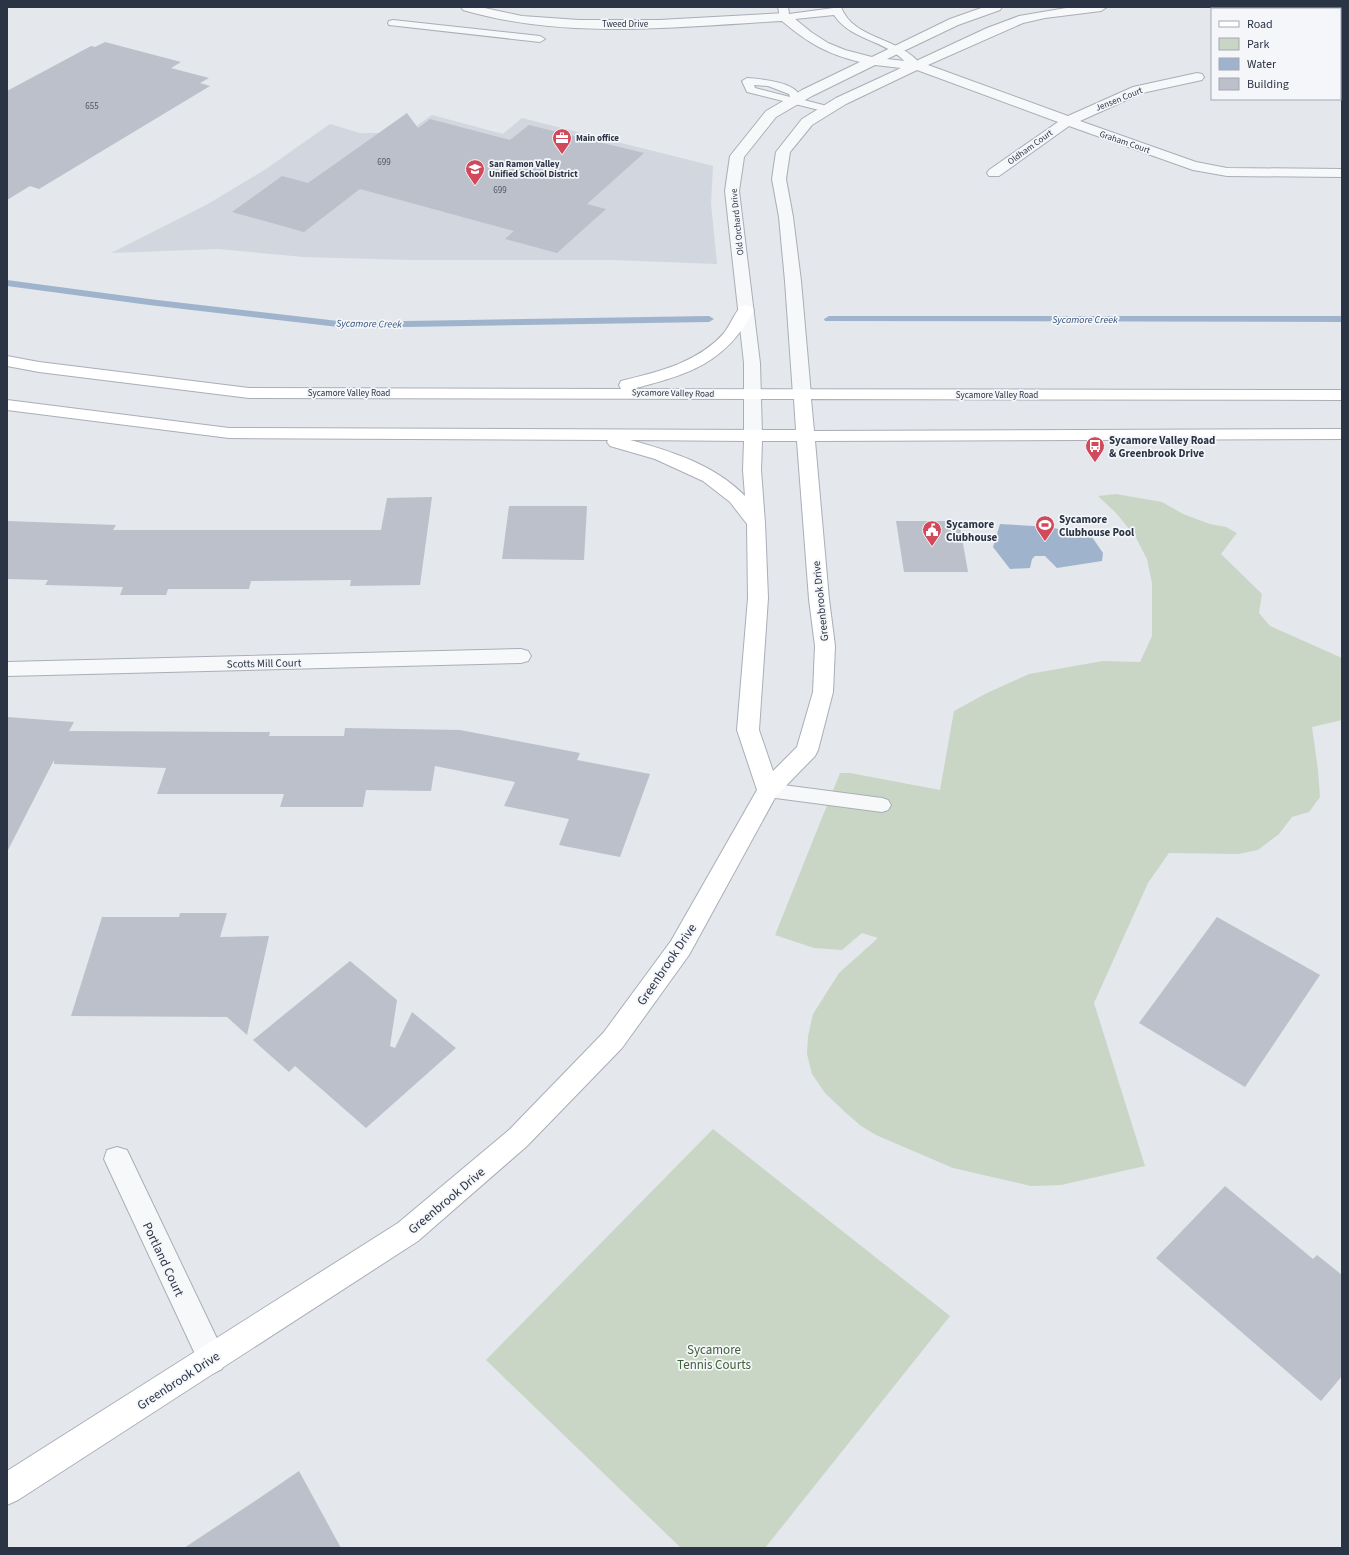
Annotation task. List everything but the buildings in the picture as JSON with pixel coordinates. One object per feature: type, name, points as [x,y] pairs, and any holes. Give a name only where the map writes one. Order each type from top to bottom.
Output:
[{"type":"main road","points":[[599,393],[665,375],[710,354],[725,341],[746,310]]},
{"type":"main road","name":"Sycamore Valley Road","points":[[7,361],[249,393],[1342,396]]},
{"type":"main road","name":"Greenbrook Drive","points":[[7,1488],[212,1359],[408,1232],[518,1138],[612,1040],[680,948],[768,790],[807,750],[823,692],[825,646],[819,599],[802,395]]},
{"type":"main road","points":[[7,404],[229,433],[753,435],[1342,434]]},
{"type":"main road","points":[[584,434],[633,446],[684,465],[712,478],[732,494],[756,524]]},
{"type":"main road","points":[[753,435],[752,470],[756,524],[758,598],[748,730],[768,790]]},
{"type":"street","name":"Tweed Drive","points":[[467,7],[481,12],[520,19],[566,24],[662,24],[784,12]]},
{"type":"street","name":"Old Orchard Drive","points":[[753,435],[752,363],[732,191],[737,156],[770,114],[896,49],[954,22],[996,7]]},
{"type":"street","points":[[802,395],[793,281],[786,216],[779,179],[783,152],[794,135],[807,122],[841,101],[991,31],[1019,20],[1045,14],[1101,7]]},
{"type":"street","points":[[784,12],[808,36],[829,49],[869,62],[917,66]]},
{"type":"street","name":"Graham Court","points":[[917,66],[1066,122],[1193,166],[1227,172],[1342,172]]},
{"type":"street","name":"Jensen Court","points":[[1066,122],[1138,90],[1197,77]]},
{"type":"street","name":"Oldham Court","points":[[994,173],[1066,122]]},
{"type":"street","name":"Scotts Mill Court","points":[[7,669],[521,656]]},
{"type":"street","name":"Portland Court","points":[[117,1159],[212,1359]]},
{"type":"lane","name":"Tweed Drive","points":[[784,12],[836,9]]},
{"type":"lane","points":[[836,9],[848,26],[896,49],[917,66]]},
{"type":"lane","points":[[393,24],[540,39]]},
{"type":"lane","points":[[795,100],[827,109]]},
{"type":"lane","points":[[768,790],[882,805]]},
{"type":"shaded area","name":"San Ramon Valley Unified School District","points":[[432,115],[503,134],[522,118],[713,166],[711,203],[717,264],[612,260],[412,260],[303,257],[218,249],[111,253],[208,204],[266,169],[330,124],[360,133],[406,133]]},
{"type":"green space","points":[[1116,494],[1162,502],[1183,514],[1210,524],[1226,527],[1237,533],[1221,554],[1262,594],[1259,613],[1270,626],[1342,658],[1342,720],[1312,727],[1320,797],[1309,812],[1292,817],[1279,834],[1258,850],[1238,854],[1169,853],[1148,883],[1094,1003],[1145,1166],[1061,1185],[1031,1186],[953,1168],[876,1135],[861,1126],[825,1093],[812,1074],[807,1054],[808,1036],[813,1014],[839,973],[878,938],[862,933],[842,950],[814,948],[775,935],[840,773],[850,773],[940,790],[954,711],[987,693],[1029,674],[1103,661],[1140,662],[1152,636],[1152,583],[1147,559],[1135,536],[1116,513],[1098,496]]},
{"type":"green space","name":"Sycamore Tennis Courts","points":[[713,1129],[950,1316],[765,1548],[681,1548],[486,1360]]},
{"type":"water","name":"Sycamore Clubhouse Pool","points":[[1000,524],[1050,527],[1092,537],[1103,553],[1102,561],[1057,568],[1045,556],[1035,556],[1032,559],[1030,568],[1010,569],[993,547]]},
{"type":"waterway","name":"Sycamore Creek","points":[[7,283],[149,302],[347,325],[709,319]]},
{"type":"waterway","name":"Sycamore Creek","points":[[829,319],[1342,319]]},
{"type":"place","name":"Main office","points":[[562,155]]},
{"type":"place","name":"San Ramon Valley Unified School District","points":[[475,186]]},
{"type":"place","name":"Sycamore Valley Road & Greenbrook Drive","points":[[1095,463]]},
{"type":"place","name":"Sycamore Clubhouse Pool","points":[[1045,542]]},
{"type":"place","name":"Sycamore Clubhouse","points":[[932,547]]}]
